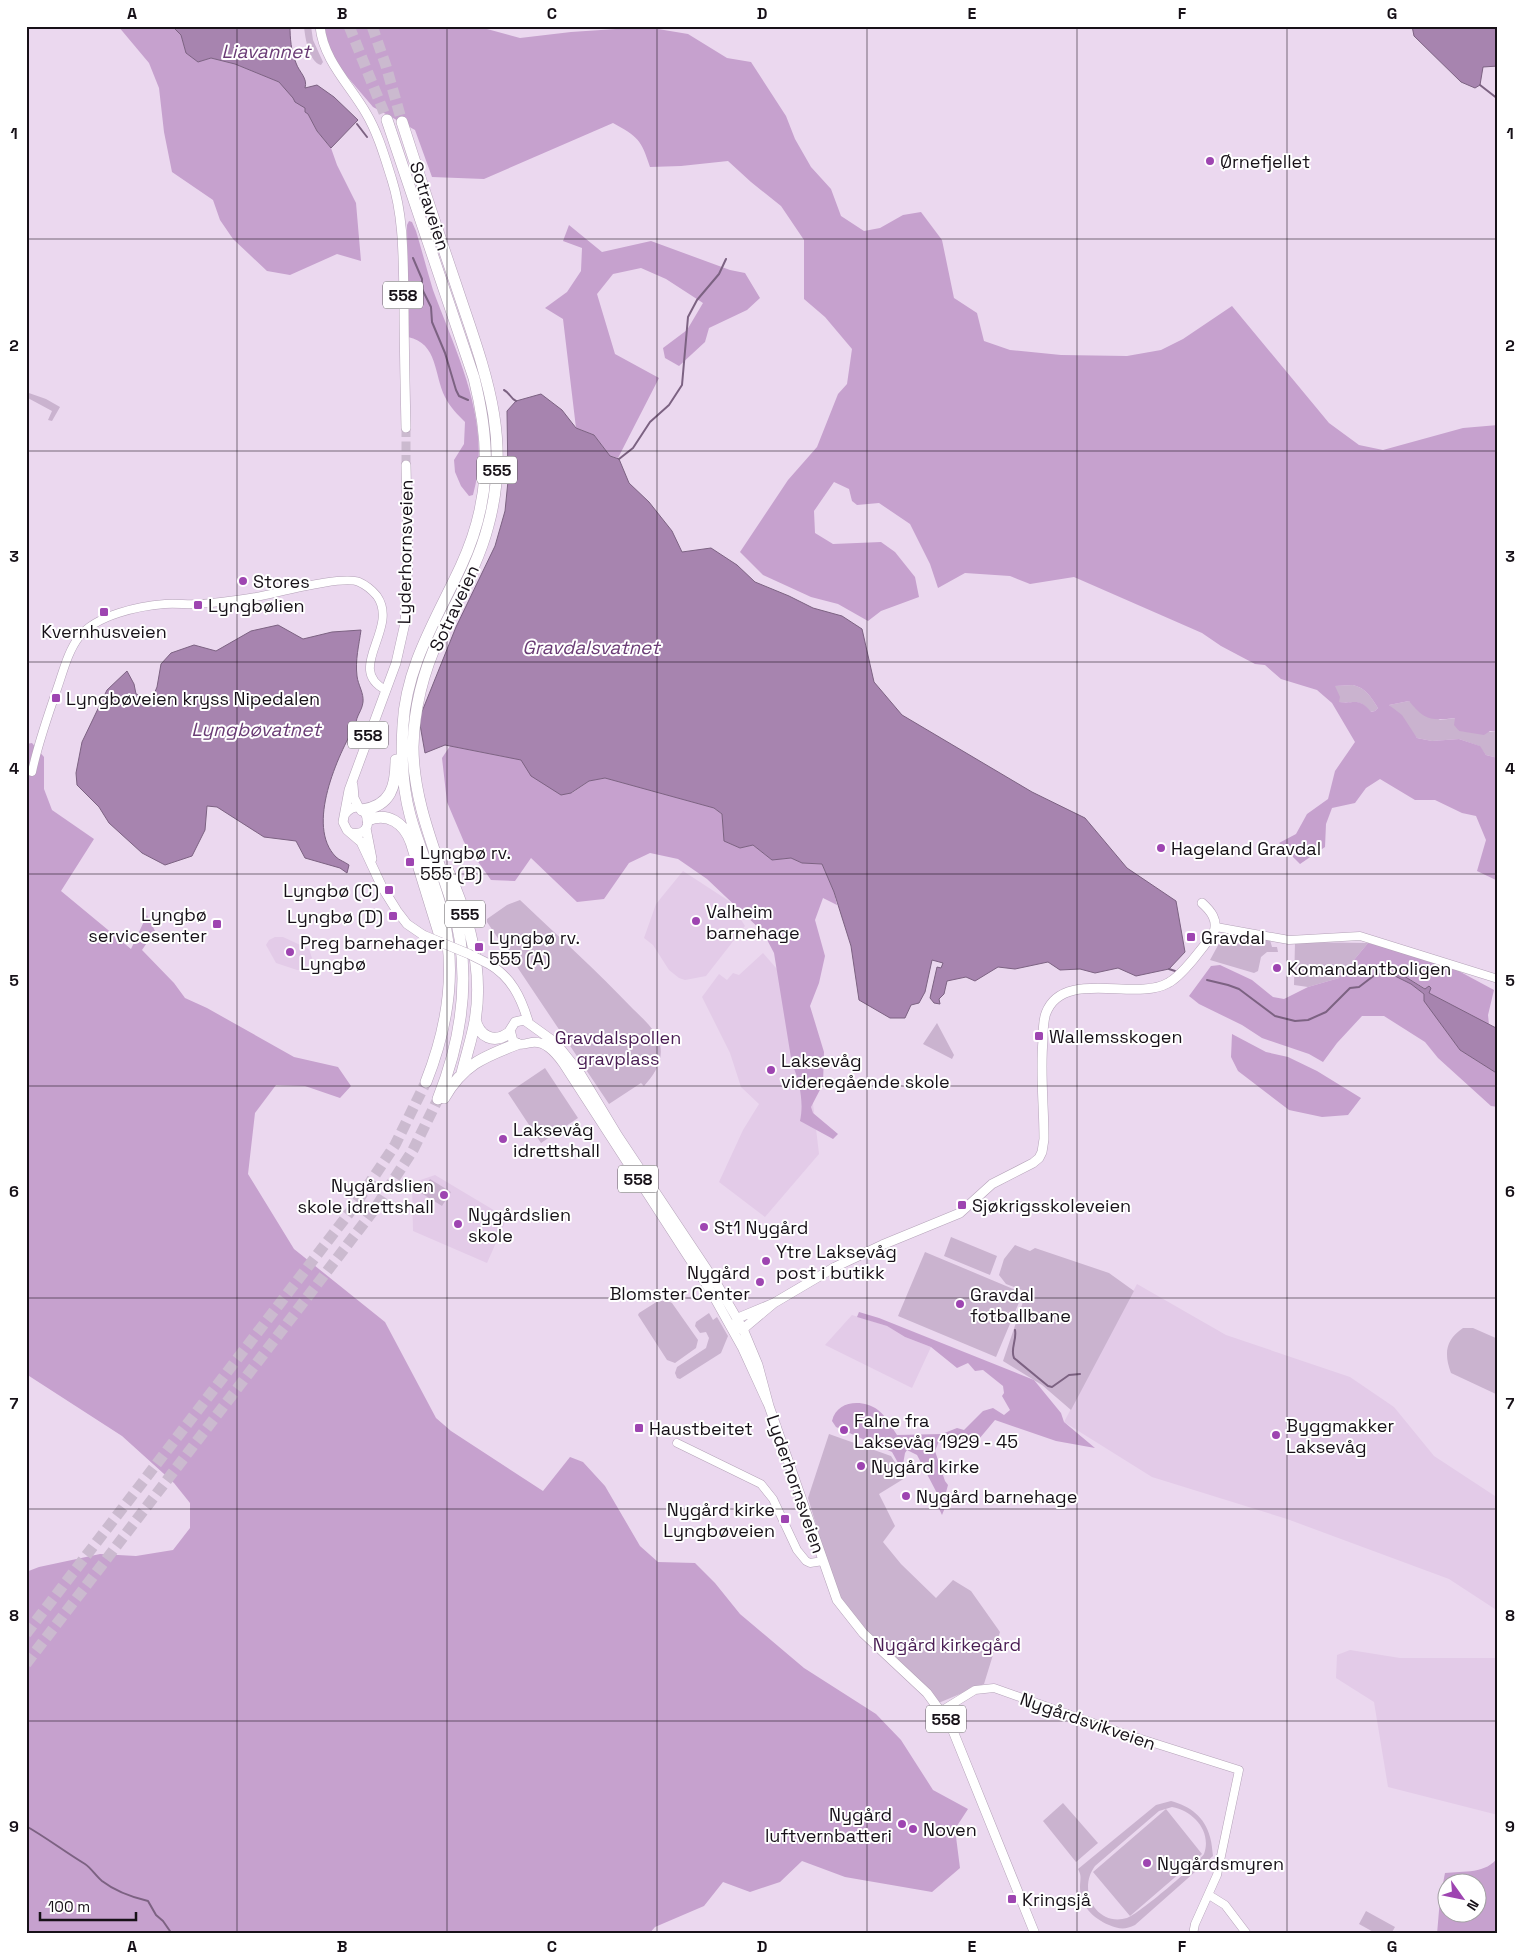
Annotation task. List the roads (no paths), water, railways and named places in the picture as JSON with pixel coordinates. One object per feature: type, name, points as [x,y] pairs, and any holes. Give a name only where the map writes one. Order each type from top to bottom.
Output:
[{"type":"highway","name":"Sotraveien","points":[[387,120],[474,378],[483,417],[486,455],[482,501],[477,523],[461,566],[417,658],[405,700],[402,745],[407,802],[443,915],[448,943],[450,984],[444,1028],[426,1082]]},
{"type":"highway","name":"Sotraveien","points":[[402,122],[485,374],[496,423],[498,456],[494,504],[488,528],[471,572],[435,647],[418,701],[414,725],[414,767],[423,817],[456,918],[464,970],[462,1013],[458,1037],[440,1099],[462,1073]]},
{"type":"highway","name":"555","points":[[364,816],[380,805],[394,785],[398,721],[405,700]]},
{"type":"highway","name":"555","points":[[364,816],[388,817],[402,827],[409,836],[434,915],[450,984]]},
{"type":"highway","name":"555","points":[[423,817],[455,887],[472,938],[476,978],[475,1019],[462,1073]]},
{"type":"highway","points":[[475,1019],[478,1030],[489,1038],[496,1039],[509,1033]]},
{"type":"highway","name":"555","points":[[462,1073],[488,1055],[517,1044]]},
{"type":"main road","name":"558","points":[[320,26],[324,44],[334,65],[371,121],[398,204],[403,257],[406,428]]},
{"type":"main road","name":"Lyderhornsveien","points":[[344,814],[349,790],[362,750],[400,651],[407,609],[406,465]]},
{"type":"main road","name":"Lyderhornsveien","points":[[353,780],[354,798],[364,816],[377,876]]},
{"type":"main road","points":[[344,814],[352,808],[364,816],[359,833],[351,833]]},
{"type":"main road","name":"558","points":[[344,814],[343,822],[351,833]]},
{"type":"main road","name":"Lyderhornsveien","points":[[351,833],[361,842],[377,876],[402,918],[422,935],[470,954],[489,964],[506,976],[519,996]]},
{"type":"main road","points":[[732,1329],[743,1328],[810,1280],[858,1256],[960,1213],[992,1184],[1038,1158],[1043,1146],[1041,1050],[1046,1014],[1056,998],[1061,994],[1078,990],[1150,988],[1169,983],[1210,938],[1216,927],[1211,912],[1202,903]]},
{"type":"main road","name":"558","points":[[519,996],[531,1024]]},
{"type":"main road","points":[[517,1044],[509,1033],[515,1022],[519,996]]},
{"type":"main road","points":[[515,1022],[521,1020],[531,1024],[535,1036],[530,1043]]},
{"type":"main road","name":"Lyderhornsveien","points":[[531,1024],[556,1043],[580,1073],[618,1136],[738,1318],[758,1365],[769,1406],[823,1562]]},
{"type":"main road","name":"558","points":[[517,1044],[530,1043]]},
{"type":"main road","name":"Lyderhornsveien","points":[[530,1043],[544,1044],[556,1053],[563,1063],[664,1218],[732,1329],[769,1406]]},
{"type":"main road","points":[[732,1329],[738,1318],[774,1304]]},
{"type":"main road","name":"558","points":[[823,1562],[837,1600],[853,1621],[863,1633],[926,1693],[941,1711],[957,1740],[1035,1934]]},
{"type":"street","points":[[29,771],[75,642],[87,629],[104,619],[136,608],[165,604],[216,603],[257,597],[341,580],[357,581],[374,592],[383,609],[382,628],[371,657],[369,671],[374,682],[386,690]]},
{"type":"street","points":[[1216,927],[1289,940],[1360,936],[1498,979]]},
{"type":"street","points":[[676,1443],[761,1484],[773,1499],[791,1540],[803,1558],[810,1563],[823,1562]]},
{"type":"street","name":"Nygårdsvikveien","points":[[941,1711],[975,1690],[994,1688],[1119,1732],[1239,1770],[1220,1866],[1209,1895]]},
{"type":"street","points":[[1193,1934],[1195,1924],[1209,1895],[1225,1905],[1247,1934]]},
{"type":"water","name":"Liavannet","points":[[172,26],[290,26],[293,54],[304,78],[305,88],[317,85],[334,97],[358,120],[331,148],[317,131],[305,112],[305,108],[295,102],[279,82],[235,64],[211,58],[198,62],[186,53],[181,35]]},
{"type":"water","points":[[1412,26],[1498,26],[1498,66],[1483,67],[1480,85],[1475,88],[1461,82],[1414,36]]},
{"type":"water","name":"Gravdalsvatnet","points":[[541,394],[562,410],[576,428],[594,435],[610,456],[619,459],[629,483],[649,502],[672,531],[682,552],[711,548],[737,565],[755,582],[813,608],[842,616],[862,629],[874,682],[902,715],[1032,792],[1085,818],[1127,868],[1176,901],[1185,952],[1169,969],[1136,976],[1118,968],[1095,973],[1080,969],[1060,970],[1048,962],[1015,969],[998,967],[975,981],[966,977],[947,981],[944,994],[939,999],[940,1004],[934,1003],[930,998],[937,967],[941,968],[943,963],[932,960],[925,992],[919,1003],[911,1005],[905,1018],[890,1018],[859,1000],[851,946],[834,892],[822,864],[802,863],[791,858],[772,860],[753,845],[740,848],[724,841],[722,814],[714,808],[605,778],[589,781],[571,793],[561,795],[531,776],[521,760],[445,745],[425,753],[419,719],[456,627],[495,546],[505,511],[508,481],[507,411],[516,401]]},
{"type":"water","name":"Lyngbøvatnet","points":[[278,625],[303,639],[332,632],[361,630],[357,670],[363,702],[356,724],[334,772],[324,809],[324,828],[327,844],[336,857],[349,865],[347,873],[340,868],[305,858],[296,841],[264,837],[217,807],[207,806],[205,830],[192,856],[165,865],[142,853],[109,823],[99,807],[77,785],[76,773],[82,742],[107,690],[127,671],[134,684],[136,694],[152,699],[157,687],[161,664],[171,653],[194,645],[216,651],[251,631]]},
{"type":"water","points":[[1396,971],[1425,989],[1429,986],[1431,988],[1429,993],[1498,1029],[1498,1074],[1460,1050],[1424,1001],[1424,994],[1411,984],[1395,976]]},
{"type":"waterway","points":[[1480,85],[1498,99]]},
{"type":"waterway","points":[[357,124],[367,137]]},
{"type":"waterway","points":[[413,258],[422,279],[422,289],[431,307],[432,322],[445,353],[456,390],[459,396],[468,400]]},
{"type":"waterway","points":[[619,459],[633,448],[650,422],[669,405],[682,385],[688,317],[697,300],[719,274],[726,259]]},
{"type":"waterway","points":[[504,390],[516,401]]},
{"type":"waterway","points":[[1169,969],[1175,971]]},
{"type":"waterway","points":[[1207,980],[1239,989],[1275,1016],[1295,1021],[1308,1020],[1326,1012],[1350,988],[1359,987],[1376,974],[1395,974]]},
{"type":"waterway","points":[[1015,1330],[1014,1358],[1048,1386],[1052,1387],[1069,1375],[1080,1374]]},
{"type":"waterway","points":[[26,1826],[85,1864],[107,1885],[135,1898],[148,1901],[156,1915],[172,1934]]},
{"type":"tunnel","points":[[349,26],[387,120]]},
{"type":"tunnel","points":[[372,26],[402,122]]},
{"type":"tunnel","points":[[406,428],[406,465]]},
{"type":"tunnel","points":[[26,1634],[353,1208],[395,1145],[426,1082]]},
{"type":"tunnel","points":[[26,1664],[374,1210],[413,1150],[438,1099]]},
{"type":"place","name":"Ørnefjellet","points":[[1210,161]]},
{"type":"place","name":"Stores","points":[[243,581]]},
{"type":"place","name":"Lyngbølien","points":[[198,605]]},
{"type":"place","name":"Kvernhusveien","points":[[104,612]]},
{"type":"place","name":"Lyngbøveien kryss Nipedalen","points":[[56,698]]},
{"type":"place","name":"Hageland Gravdal","points":[[1161,848]]},
{"type":"place","name":"Lyngbø rv. 555 (B)","points":[[410,862]]},
{"type":"place","name":"Lyngbø (C)","points":[[389,890]]},
{"type":"place","name":"Lyngbø (D)","points":[[393,916]]},
{"type":"place","name":"Valheim barnehage","points":[[696,921]]},
{"type":"place","name":"Lyngbø servicesenter","points":[[217,924]]},
{"type":"place","name":"Gravdal","points":[[1191,937]]},
{"type":"place","name":"Lyngbø rv. 555 (A)","points":[[479,947]]},
{"type":"place","name":"Preg barnehager Lyngbø","points":[[290,952]]},
{"type":"place","name":"Komandantboligen","points":[[1277,968]]},
{"type":"place","name":"Wallemsskogen","points":[[1039,1036]]},
{"type":"place","name":"Laksevåg videregående skole","points":[[771,1070]]},
{"type":"place","name":"Laksevåg idrettshall","points":[[503,1139]]},
{"type":"place","name":"Nygårdslien skole idrettshall","points":[[444,1195]]},
{"type":"place","name":"Sjøkrigsskoleveien","points":[[962,1205]]},
{"type":"place","name":"Nygårdslien skole","points":[[458,1224]]},
{"type":"place","name":"St1 Nygård","points":[[704,1227]]},
{"type":"place","name":"Ytre Laksevåg post i butikk","points":[[766,1261]]},
{"type":"place","name":"Nygård Blomster Center","points":[[760,1282]]},
{"type":"place","name":"Gravdal fotballbane","points":[[960,1304]]},
{"type":"place","name":"Haustbeitet","points":[[639,1428]]},
{"type":"place","name":"Falne fra Laksevåg 1929 - 45","points":[[844,1430]]},
{"type":"place","name":"Byggmakker Laksevåg","points":[[1276,1435]]},
{"type":"place","name":"Nygård kirke","points":[[861,1466]]},
{"type":"place","name":"Nygård barnehage","points":[[906,1496]]},
{"type":"place","name":"Nygård kirke Lyngbøveien","points":[[785,1519]]},
{"type":"place","name":"Nygård luftvernbatteri","points":[[902,1824]]},
{"type":"place","name":"Noven","points":[[913,1829]]},
{"type":"place","name":"Nygårdsmyren","points":[[1147,1863]]},
{"type":"place","name":"Kringsjå","points":[[1012,1899]]},
{"type":"park label","name":"Gravdalspollen gravplass","points":[[618,1047]]},
{"type":"park label","name":"Nygård kirkegård","points":[[947,1644]]}]
